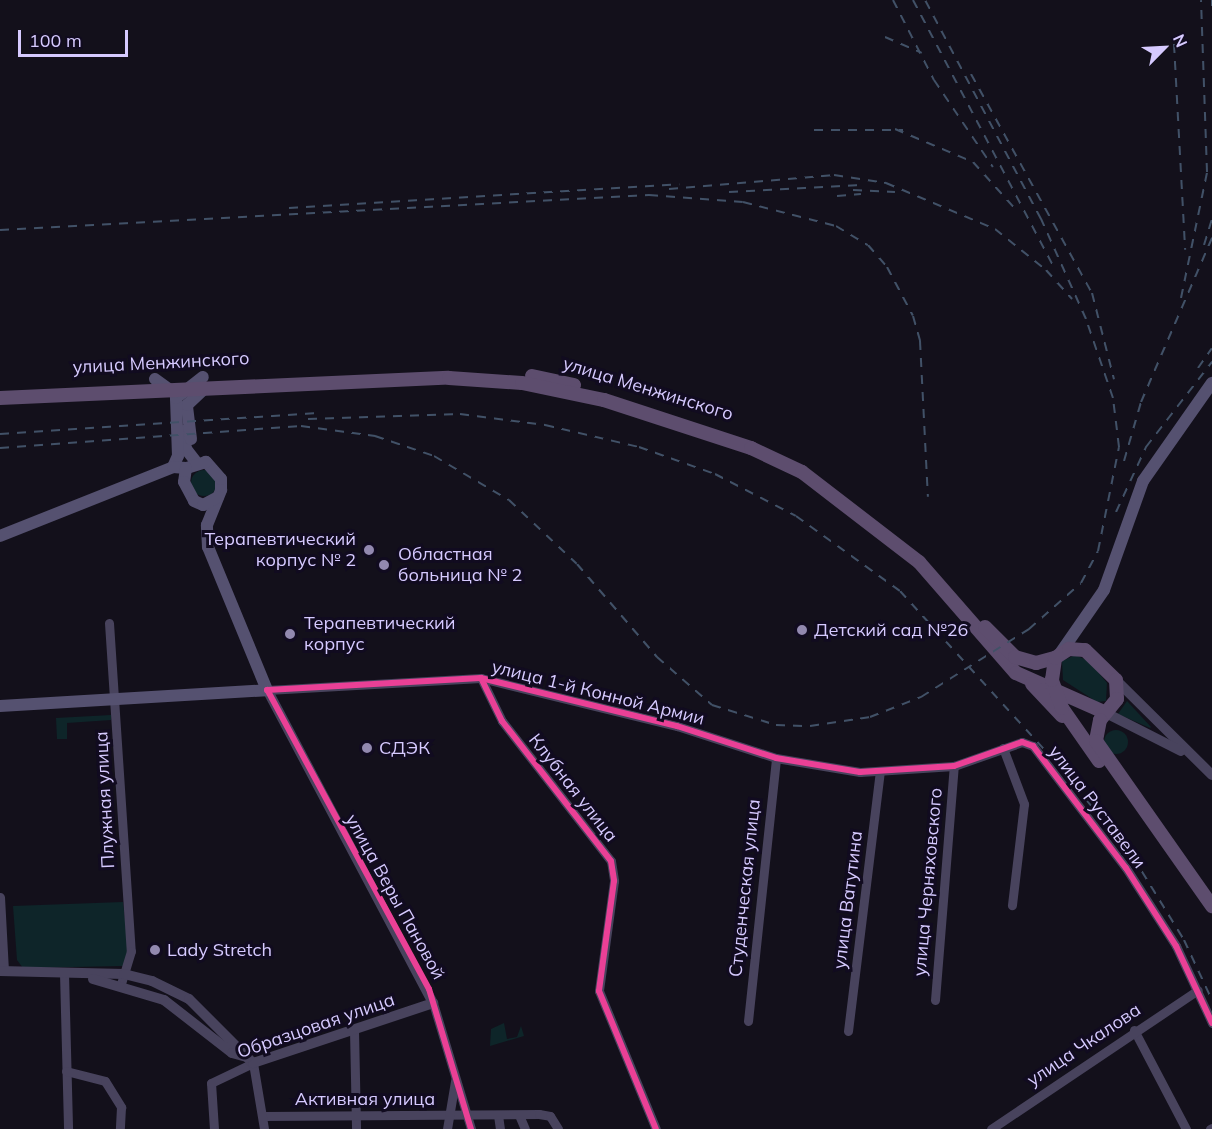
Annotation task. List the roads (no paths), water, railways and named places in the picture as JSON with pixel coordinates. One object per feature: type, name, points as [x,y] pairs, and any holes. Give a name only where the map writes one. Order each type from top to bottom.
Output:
[{"type":"main road","name":"улица Менжинского","points":[[0,398],[172,392],[208,382],[449,369],[556,380],[658,408],[765,446],[814,473],[914,551],[992,642]]},
{"type":"main road","name":"улица Менжинского","points":[[0,390],[172,392],[208,382]]},
{"type":"main road","points":[[172,392],[189,392],[208,382]]},
{"type":"main road","points":[[0,536],[187,463],[220,475],[218,497],[203,505],[194,501],[184,482],[187,463],[192,448],[187,405],[192,395],[208,382]]},
{"type":"main road","points":[[1099,761],[1062,708],[1052,680],[1057,656],[1084,624],[1116,562],[1143,481],[1212,383]]},
{"type":"main road","points":[[172,392],[186,448],[187,463]]},
{"type":"main road","points":[[172,392],[187,463]]},
{"type":"main road","name":"улица Веры Пановой","points":[[218,497],[207,525],[208,547],[267,690]]},
{"type":"main road","points":[[1084,624],[1083,638],[1093,656],[1116,680],[1117,699],[1104,712],[1096,730],[1100,749],[1159,824],[1212,906]]},
{"type":"main road","points":[[992,642],[1024,661],[1057,656],[1077,647],[1093,656]]},
{"type":"main road","points":[[992,642],[1099,761],[1154,828],[1212,920]]},
{"type":"main road","points":[[1029,681],[1104,712]]},
{"type":"main road","name":"улица 1-й Конной Армии","points":[[0,706],[267,690]]},
{"type":"street","name":"Плужная улица","points":[[109,622],[116,699],[131,951],[123,979]]},
{"type":"street","name":"улица 1-й Конной Армии","points":[[267,690],[481,678],[677,726],[776,758],[823,770],[880,772],[954,766],[1022,742]]},
{"type":"street","name":"Клубная улица","points":[[481,678],[502,721],[610,861],[614,881],[599,991],[656,1129]]},
{"type":"street","points":[[1116,680],[1189,755],[1212,775]]},
{"type":"street","name":"улица Веры Пановой","points":[[267,690],[433,1003],[471,1129]]},
{"type":"street","points":[[1104,712],[1189,755]]},
{"type":"street","name":"улица Руставели","points":[[1022,742],[1033,746],[1126,868],[1198,990],[1212,1023]]},
{"type":"street","points":[[1003,748],[1024,804],[1012,904]]},
{"type":"street","name":"Студенческая улица","points":[[747,1021],[776,758]]},
{"type":"street","name":"улица Черняховского","points":[[935,1000],[954,766]]},
{"type":"street","name":"улица Ватутина","points":[[848,1031],[880,772]]},
{"type":"street","points":[[0,897],[2,971],[64,973],[123,979],[183,996],[250,1060],[264,1116],[264,1129]]},
{"type":"street","points":[[64,973],[68,1129]]},
{"type":"street","points":[[123,979],[174,1008],[231,1053],[250,1060]]},
{"type":"street","name":"улица Чкалова","points":[[990,1129],[1134,1030],[1198,990]]},
{"type":"street","points":[[174,1008],[183,996]]},
{"type":"street","name":"Образцовая улица","points":[[214,1129],[211,1083],[250,1060],[354,1030],[433,1003]]},
{"type":"street","points":[[354,1030],[356,1129]]},
{"type":"street","points":[[1134,1030],[1186,1129]]},
{"type":"street","points":[[66,1071],[105,1081],[121,1107],[120,1129]]},
{"type":"street","points":[[447,1129],[455,1078]]},
{"type":"street","points":[[498,1115],[500,1129]]},
{"type":"street","points":[[519,1115],[525,1129]]},
{"type":"street","name":"Активная улица","points":[[264,1116],[550,1116],[558,1129]]},
{"type":"railway","points":[[893,0],[934,80],[993,167]]},
{"type":"railway","points":[[913,0],[1053,265]]},
{"type":"railway","points":[[0,448],[301,426],[375,436],[434,456],[509,500],[577,564],[657,657],[712,705],[776,725],[810,726],[870,717],[921,697],[1029,629],[1081,583],[1098,551],[1119,447],[1113,398],[1086,319],[1041,219],[925,0]]},
{"type":"railway","points":[[1181,298],[1207,172],[1201,0]]},
{"type":"railway","points":[[1212,0],[1212,6]]},
{"type":"railway","points":[[885,37],[922,53]]},
{"type":"railway","points":[[1174,44],[1185,250]]},
{"type":"railway","points":[[971,74],[1092,293],[1114,379]]},
{"type":"railway","points":[[895,129],[973,162],[1018,212]]},
{"type":"railway","points":[[814,130],[903,130]]},
{"type":"railway","points":[[669,189],[834,175],[886,183],[995,229],[1046,270],[1072,299]]},
{"type":"railway","points":[[289,208],[679,184]]},
{"type":"railway","points":[[729,192],[861,185]]},
{"type":"railway","points":[[853,190],[895,192]]},
{"type":"railway","points":[[837,196],[861,194]]},
{"type":"railway","points":[[0,230],[649,195],[743,202],[836,226],[868,245],[887,267],[913,316],[920,341],[928,497]]},
{"type":"railway","points":[[1204,245],[1212,218]]},
{"type":"railway","points":[[1124,461],[1141,402],[1212,238]]},
{"type":"railway","points":[[1198,368],[1212,348]]},
{"type":"railway","points":[[1116,512],[1146,447],[1212,362]]},
{"type":"railway","points":[[0,434],[317,413]]},
{"type":"railway","points":[[308,419],[460,414],[545,425],[639,447],[715,474],[796,516],[900,591],[1053,759],[1133,857],[1184,940],[1212,1000]]},
{"type":"place","name":"Терапевтический корпус № 2","points":[[369,550]]},
{"type":"place","name":"Областная больница № 2","points":[[384,565]]},
{"type":"place","name":"Детский сад №26","points":[[802,630]]},
{"type":"place","name":"Терапевтический корпус","points":[[290,634]]},
{"type":"place","name":"СДЭК","points":[[367,748]]},
{"type":"place","name":"Lady Stretch","points":[[155,950]]}]
